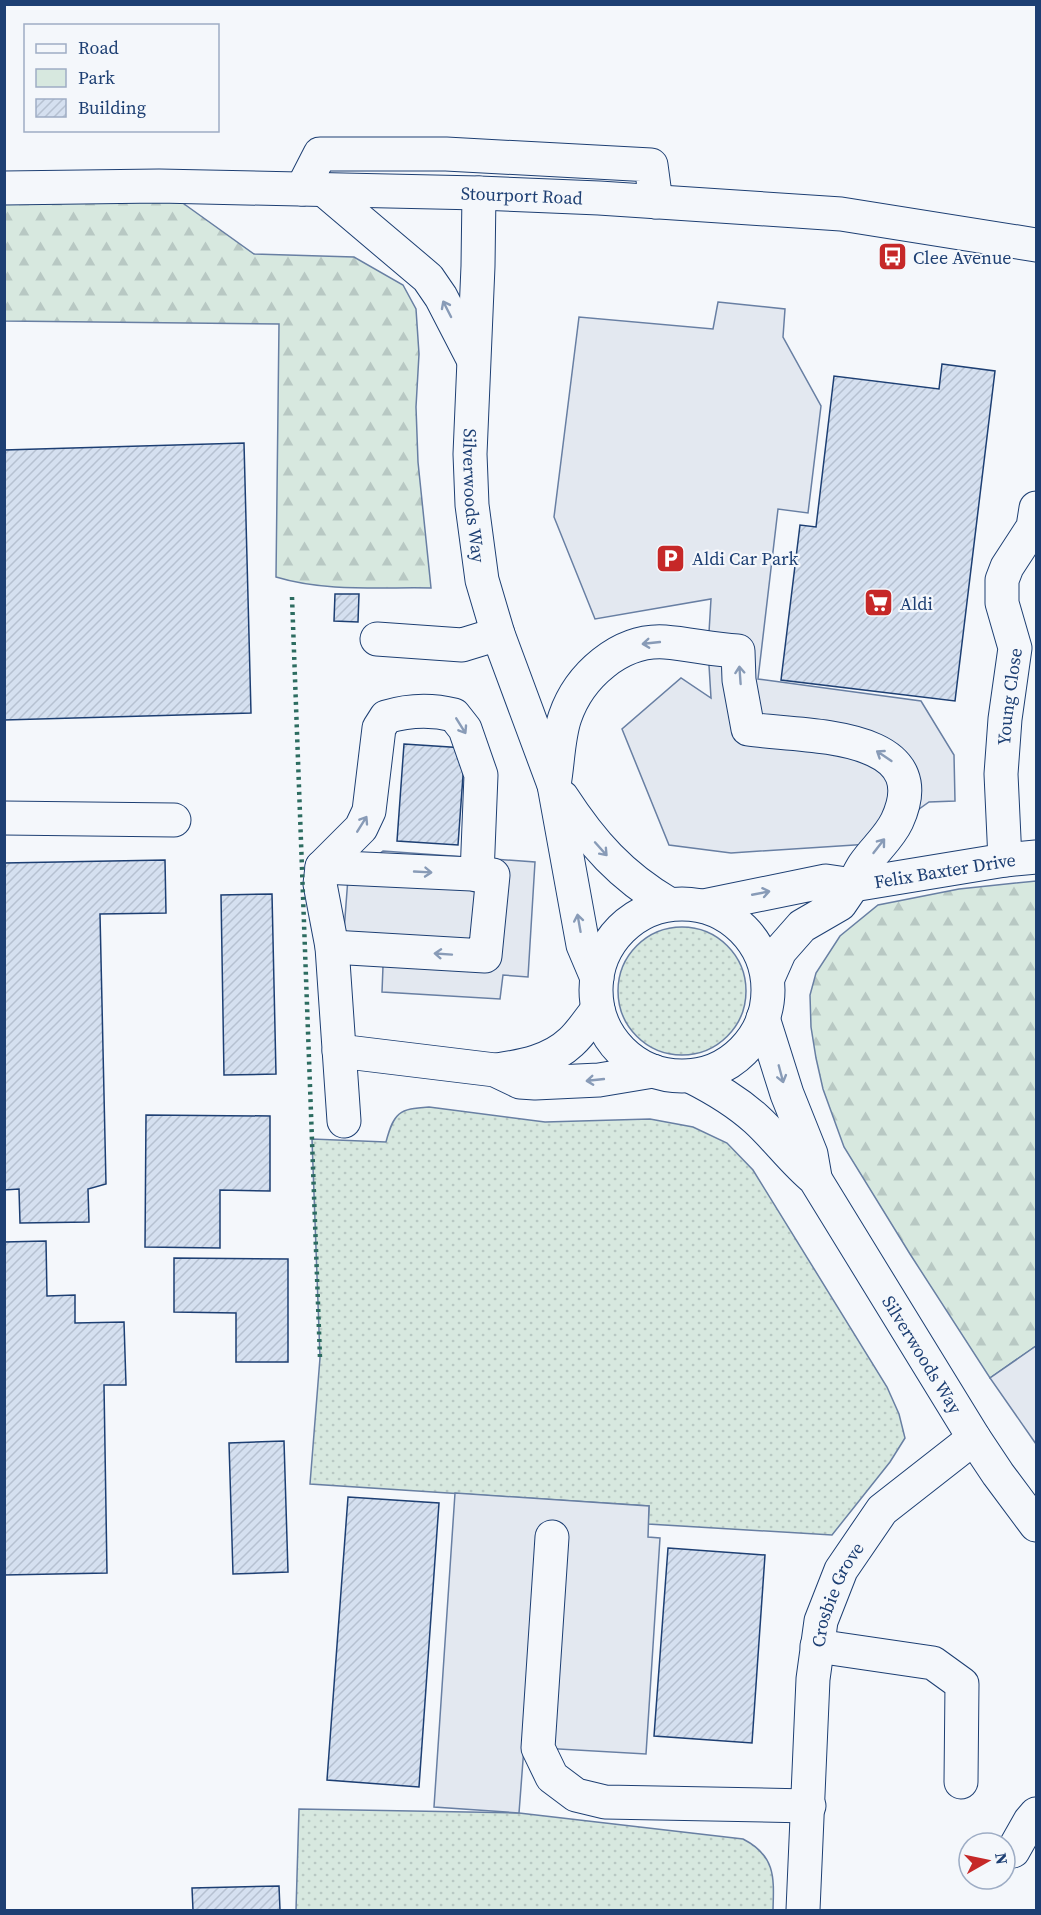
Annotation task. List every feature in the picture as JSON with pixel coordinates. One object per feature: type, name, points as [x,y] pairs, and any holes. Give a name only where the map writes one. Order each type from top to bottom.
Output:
[{"type":"main road","points":[[474,361],[441,297],[428,278],[313,190],[320,154],[446,154],[651,165],[656,202]]},
{"type":"main road","name":"Stourport Road","points":[[4,188],[159,186],[479,193],[656,202],[841,214],[1036,245]]},
{"type":"main road","name":"Silverwoods Way","points":[[479,193],[470,454],[472,505],[482,580],[498,634],[554,785],[583,945],[597,994]]},
{"type":"main road","name":"Young Close","points":[[1021,858],[1001,774],[1005,719],[1015,648],[1002,603],[1002,580],[1007,567],[1035,521]]},
{"type":"main road","points":[[377,639],[462,645],[498,634]]},
{"type":"main road","points":[[554,785],[564,719],[573,699],[602,664],[617,653],[647,643],[665,642],[738,651],[739,680],[748,729],[861,744],[885,755],[902,773],[905,783],[897,821],[864,864],[840,904],[802,926],[780,951],[768,978]]},
{"type":"main road","points":[[344,1121],[332,946],[320,884],[322,867],[362,828],[369,811],[379,728],[386,717],[405,711],[436,711],[454,715],[465,729],[482,775],[477,875]]},
{"type":"main road","name":"Silverwoods Way","points":[[554,785],[583,830],[614,865],[645,890],[669,904]]},
{"type":"main road","points":[[4,818],[174,820]]},
{"type":"main road","name":"Felix Baxter Drive","points":[[704,906],[826,881],[853,885],[1021,858]]},
{"type":"main road","points":[[322,867],[493,875],[486,956],[332,946]]},
{"type":"main road","points":[[669,904],[704,906],[718,911],[742,927],[759,951],[768,978],[767,1005],[752,1040],[735,1058],[721,1067],[690,1076],[653,1071],[628,1057],[618,1047],[603,1023],[597,994],[600,963],[607,948],[626,924],[653,908],[669,904]]},
{"type":"main road","points":[[339,1051],[495,1070],[523,1065],[554,1054],[571,1042],[597,994]]},
{"type":"main road","name":"Silverwoods Way","points":[[763,1018],[787,1094],[811,1154],[815,1179]]},
{"type":"main road","points":[[495,1070],[519,1082],[535,1083],[599,1080],[653,1071]]},
{"type":"main road","name":"Silverwoods Way","points":[[690,1076],[719,1090],[744,1109],[776,1140],[795,1163],[815,1179],[974,1438],[1036,1525]]},
{"type":"main road","name":"Crosbie Grove","points":[[803,1911],[813,1679],[820,1621],[841,1570],[882,1510],[974,1438]]},
{"type":"main road","points":[[552,1537],[538,1748],[552,1777],[576,1795],[605,1802],[809,1806]]},
{"type":"main road","points":[[817,1646],[933,1663],[963,1684],[961,1782]]},
{"type":"main road","points":[[1017,1844],[1036,1814]]},
{"type":"green space","points":[[159,186],[254,254],[354,257],[403,285],[416,309],[419,354],[416,407],[418,462],[431,588],[333,587],[276,577],[279,324],[5,321],[4,188]]},
{"type":"green space","points":[[1036,881],[1036,1346],[990,1378],[844,1147],[823,1089],[816,1058],[811,1027],[810,995],[816,973],[840,936],[878,905],[959,889]]},
{"type":"green space","points":[[682,927],[706,932],[727,946],[741,967],[746,991],[741,1015],[727,1036],[706,1050],[682,1055],[658,1050],[637,1036],[623,1015],[618,991],[623,967],[637,946],[658,932]]},
{"type":"green space","points":[[429,1107],[545,1122],[650,1119],[693,1127],[727,1143],[753,1170],[887,1387],[899,1414],[905,1438],[890,1462],[832,1535],[648,1524],[649,1506],[310,1484],[320,1358],[312,1139],[386,1142],[392,1124],[399,1114],[411,1109]]},
{"type":"green space","points":[[299,1809],[519,1813],[743,1839],[762,1853],[771,1869],[773,1910],[296,1910]]},
{"type":"shaded area","name":"Aldi Car Park","points":[[718,302],[785,309],[783,337],[821,406],[808,513],[778,509],[758,679],[921,701],[954,755],[955,801],[929,802],[870,844],[731,853],[669,845],[622,729],[681,678],[711,698],[708,649],[711,599],[595,619],[554,517],[579,317],[713,329]]},
{"type":"shaded area","points":[[383,851],[535,862],[528,977],[503,975],[500,999],[382,992],[383,966],[344,931],[348,878]]},
{"type":"shaded area","points":[[1036,1346],[1036,1444],[990,1378]]},
{"type":"shaded area","points":[[455,1493],[649,1506],[648,1537],[660,1538],[646,1754],[524,1747],[519,1813],[434,1807]]},
{"type":"building","name":"Aldi","points":[[942,364],[995,371],[955,701],[781,680],[800,525],[816,527],[834,376],[939,389]]},
{"type":"building","points":[[244,443],[251,713],[4,720],[4,450]]},
{"type":"building","points":[[335,594],[359,594],[358,622],[334,621]]},
{"type":"building","points":[[404,744],[465,748],[458,845],[397,841]]},
{"type":"building","points":[[165,860],[166,913],[100,914],[106,1184],[88,1189],[89,1222],[20,1223],[19,1189],[4,1190],[4,863]]},
{"type":"building","points":[[272,894],[276,1074],[224,1075],[221,895]]},
{"type":"building","points":[[146,1115],[270,1116],[270,1191],[220,1190],[220,1248],[145,1247]]},
{"type":"building","points":[[46,1241],[47,1296],[75,1295],[75,1323],[124,1322],[126,1385],[104,1385],[107,1573],[4,1575],[4,1242]]},
{"type":"building","points":[[174,1258],[288,1259],[288,1362],[236,1362],[236,1313],[174,1312]]},
{"type":"building","points":[[284,1441],[288,1572],[233,1574],[229,1443]]},
{"type":"building","points":[[348,1497],[439,1503],[419,1787],[327,1780]]},
{"type":"building","points":[[668,1548],[765,1555],[752,1743],[654,1736]]},
{"type":"building","points":[[279,1886],[280,1910],[193,1910],[192,1888]]},
{"type":"hedge","points":[[292,597],[320,1358]]},
{"type":"place","name":"Clee Avenue","points":[[892,257]]},
{"type":"place","name":"Aldi Car Park","points":[[671,558]]},
{"type":"place","name":"Aldi","points":[[879,603]]}]
